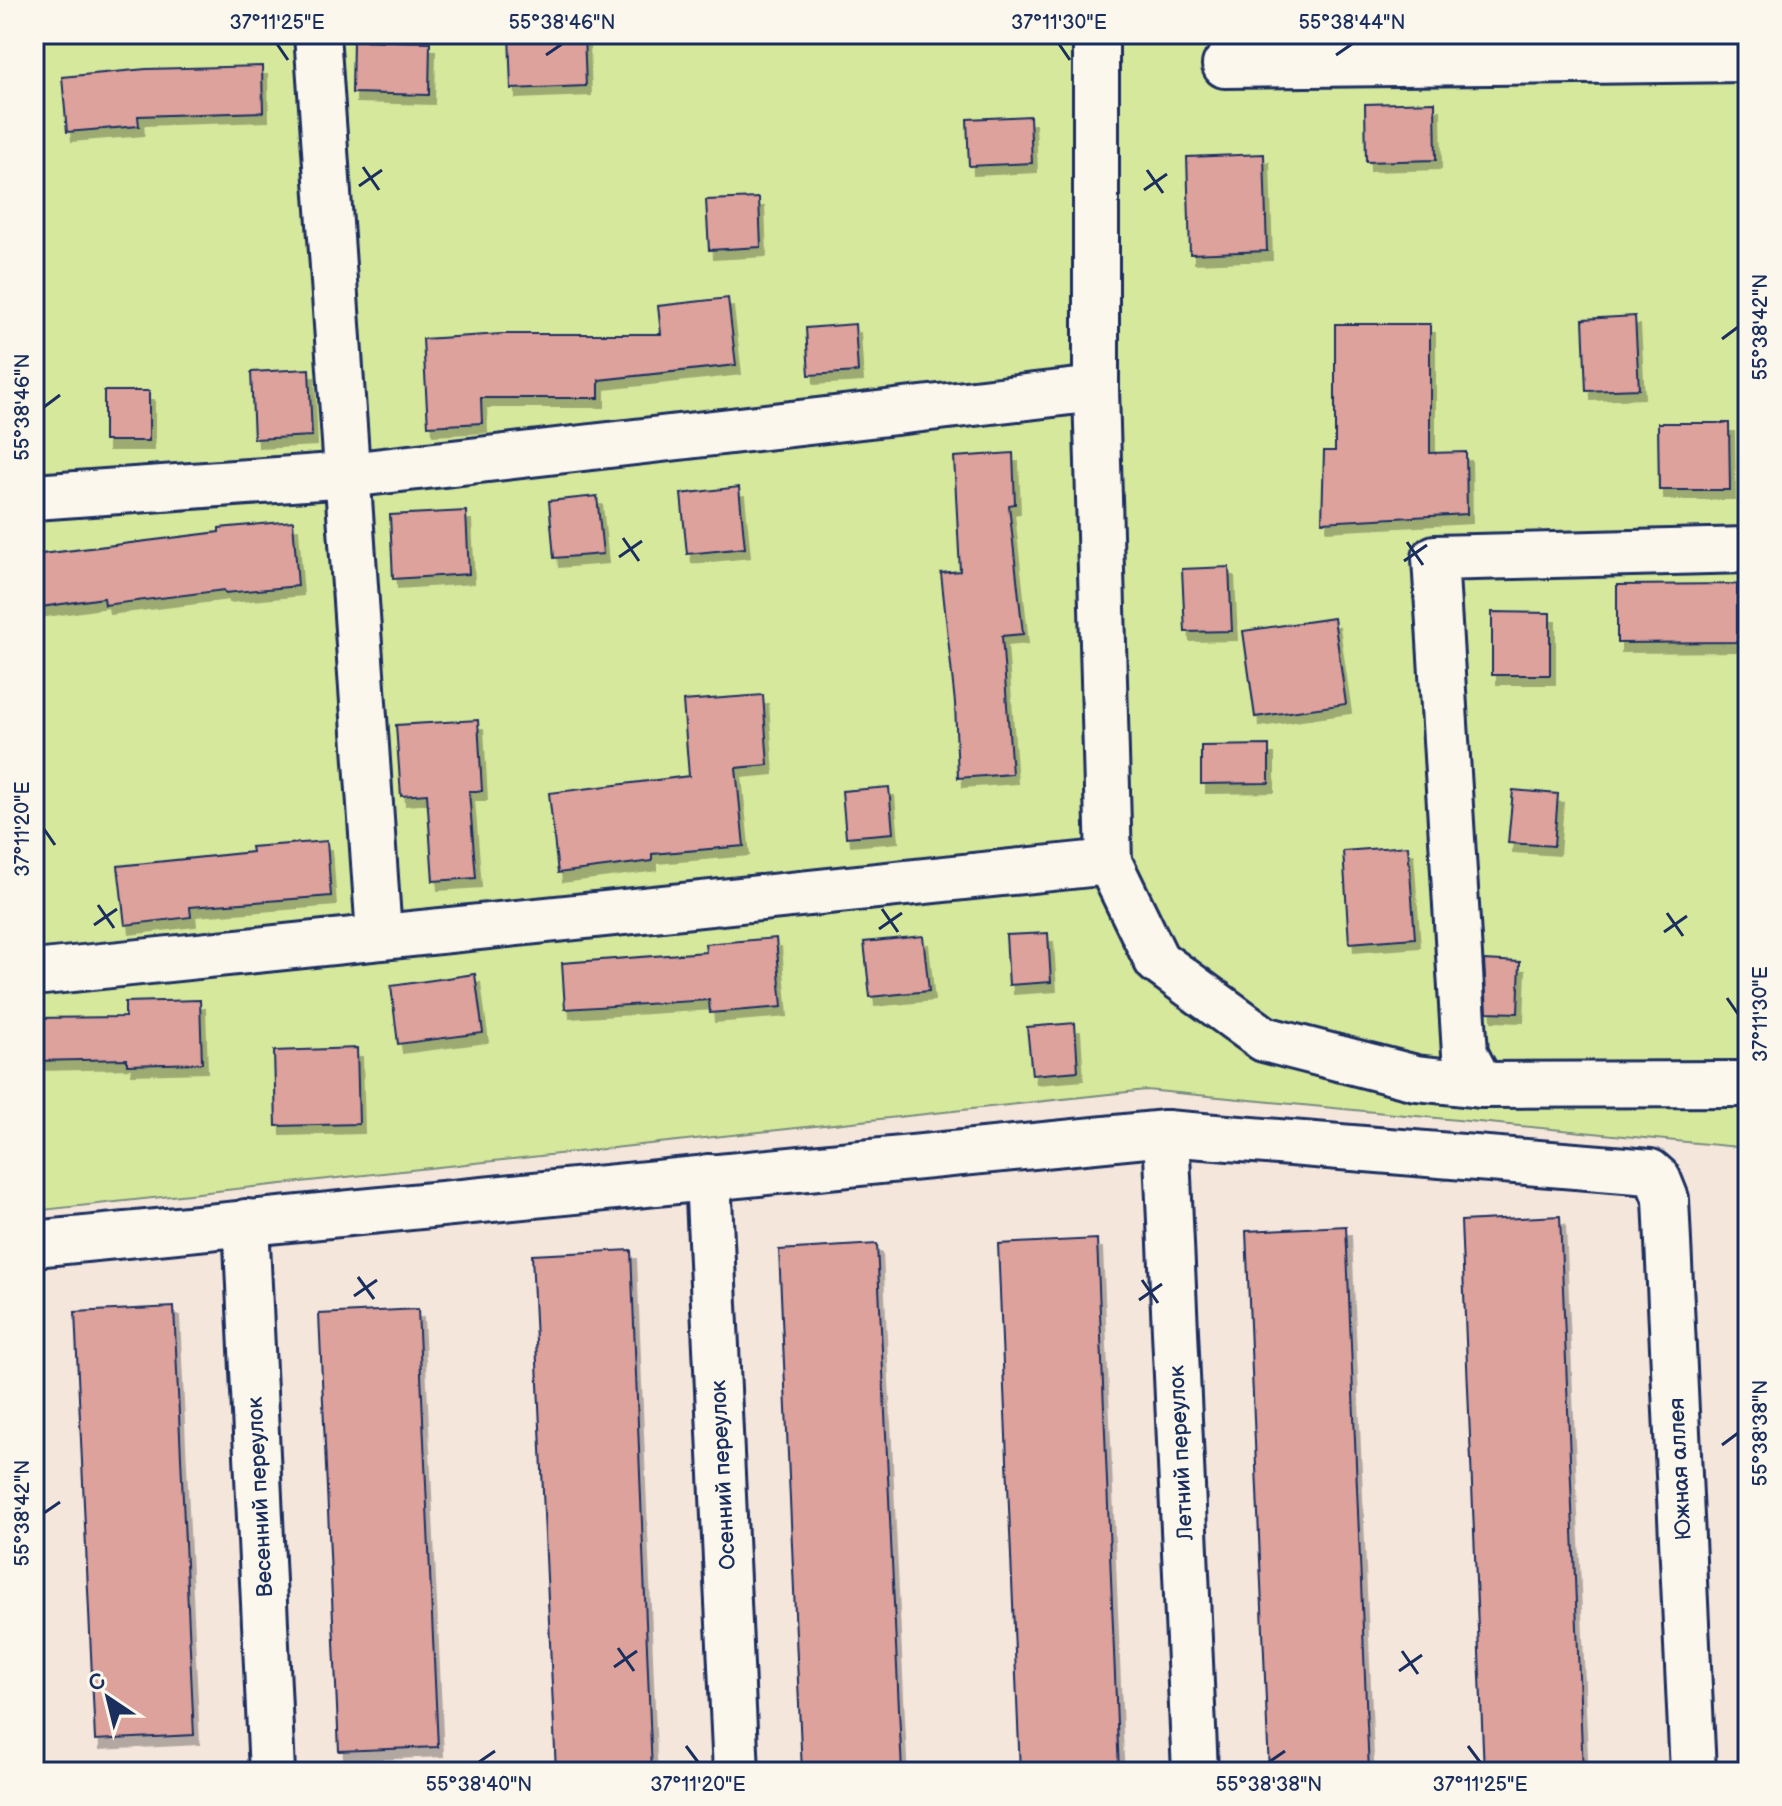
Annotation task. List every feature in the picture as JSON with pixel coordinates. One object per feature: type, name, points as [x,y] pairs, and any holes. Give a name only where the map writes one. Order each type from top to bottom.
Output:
[{"type":"street","points":[[317,34],[379,935]]},
{"type":"street","points":[[1096,34],[1096,389],[1109,862],[1157,961],[1264,1039],[1416,1078],[1481,1085],[1748,1084]]},
{"type":"street","points":[[1225,65],[1748,59]]},
{"type":"street","points":[[34,497],[348,475],[1096,389]]},
{"type":"street","points":[[1481,1085],[1465,1054],[1435,558],[1748,550]]},
{"type":"street","points":[[34,973],[1109,862]]},
{"type":"street","points":[[34,1244],[1166,1133]]},
{"type":"street","name":"Южная аллея","points":[[1166,1133],[1650,1172],[1658,1179],[1666,1199],[1693,1772]]},
{"type":"street","name":"Летний переулок","points":[[1166,1133],[1195,1772]]},
{"type":"street","name":"Осенний переулок","points":[[708,1177],[736,1772]]},
{"type":"street","name":"Весенний переулок","points":[[246,1222],[272,1772]]},
{"type":"green space","points":[[34,34],[1748,34],[1748,1148],[1146,1090],[34,1211]]},
{"type":"building","points":[[509,34],[584,34],[586,86],[511,89]]},
{"type":"building","points":[[353,40],[430,42],[429,95],[352,93]]},
{"type":"building","points":[[262,66],[263,112],[138,116],[139,126],[67,132],[62,77],[146,69]]},
{"type":"building","points":[[1435,102],[1436,160],[1366,162],[1365,104]]},
{"type":"building","points":[[1030,116],[1032,163],[969,166],[967,119]]},
{"type":"building","points":[[1264,154],[1267,251],[1190,254],[1187,157]]},
{"type":"building","points":[[759,198],[761,247],[709,250],[706,200]]},
{"type":"building","points":[[728,298],[736,365],[599,380],[599,398],[481,398],[482,423],[428,426],[423,339],[502,334],[661,334],[658,306]]},
{"type":"building","points":[[1635,316],[1639,389],[1586,391],[1583,319]]},
{"type":"building","points":[[855,324],[858,372],[809,375],[806,328]]},
{"type":"building","points":[[1335,324],[1430,324],[1430,453],[1466,452],[1467,514],[1322,522],[1324,451],[1335,451]]},
{"type":"building","points":[[309,369],[312,436],[254,439],[251,372]]},
{"type":"building","points":[[104,391],[149,391],[149,441],[104,441]]},
{"type":"building","points":[[1658,423],[1729,423],[1730,490],[1659,490]]},
{"type":"building","points":[[1013,453],[1015,504],[1009,505],[1023,634],[1002,636],[1012,774],[958,778],[955,703],[941,573],[960,571],[954,457]]},
{"type":"building","points":[[739,487],[745,548],[687,554],[681,494]]},
{"type":"building","points":[[597,496],[603,554],[554,558],[549,501]]},
{"type":"building","points":[[466,511],[469,574],[393,579],[390,515]]},
{"type":"building","points":[[293,521],[298,586],[225,593],[224,590],[105,605],[104,598],[34,608],[34,555],[219,532],[219,528]]},
{"type":"building","points":[[1229,567],[1232,631],[1185,632],[1182,569]]},
{"type":"building","points":[[1737,584],[1737,642],[1617,643],[1617,585]]},
{"type":"building","points":[[1492,612],[1550,613],[1550,675],[1492,675]]},
{"type":"building","points":[[1334,618],[1346,704],[1255,717],[1243,631]]},
{"type":"building","points":[[763,695],[768,765],[736,768],[744,846],[652,854],[652,861],[558,873],[549,793],[689,776],[683,701]]},
{"type":"building","points":[[478,720],[482,791],[469,791],[476,878],[433,881],[427,794],[401,796],[396,725]]},
{"type":"building","points":[[1269,745],[1269,783],[1201,784],[1201,746]]},
{"type":"building","points":[[889,787],[893,833],[846,837],[842,791]]},
{"type":"building","points":[[1513,790],[1558,794],[1554,846],[1508,843]]},
{"type":"building","points":[[327,841],[331,896],[190,907],[191,917],[125,925],[118,866],[252,852],[251,847]]},
{"type":"building","points":[[1408,846],[1415,938],[1349,943],[1343,851]]},
{"type":"building","points":[[1048,933],[1051,982],[1009,985],[1006,935]]},
{"type":"building","points":[[923,936],[929,991],[870,997],[864,942]]},
{"type":"building","points":[[776,938],[782,1007],[710,1013],[709,1000],[565,1009],[562,963],[706,952],[705,944]]},
{"type":"building","points":[[1484,960],[1520,962],[1518,1013],[1487,1012]]},
{"type":"building","points":[[475,974],[483,1033],[398,1044],[391,986]]},
{"type":"building","points":[[200,1000],[202,1063],[127,1065],[127,1059],[34,1061],[34,1018],[125,1017],[125,1002]]},
{"type":"building","points":[[1075,1023],[1078,1071],[1032,1075],[1027,1027]]},
{"type":"building","points":[[357,1048],[359,1124],[276,1126],[274,1051]]},
{"type":"building","points":[[1560,1216],[1583,1772],[1484,1772],[1461,1221]]},
{"type":"building","points":[[1346,1226],[1369,1772],[1269,1772],[1246,1231]]},
{"type":"building","points":[[1097,1239],[1119,1772],[1020,1772],[998,1244]]},
{"type":"building","points":[[877,1244],[902,1772],[802,1772],[779,1250]]},
{"type":"building","points":[[631,1250],[652,1772],[556,1772],[532,1255]]},
{"type":"building","points":[[174,1307],[194,1735],[95,1740],[75,1312]]},
{"type":"building","points":[[418,1309],[438,1747],[339,1751],[319,1314]]}]
